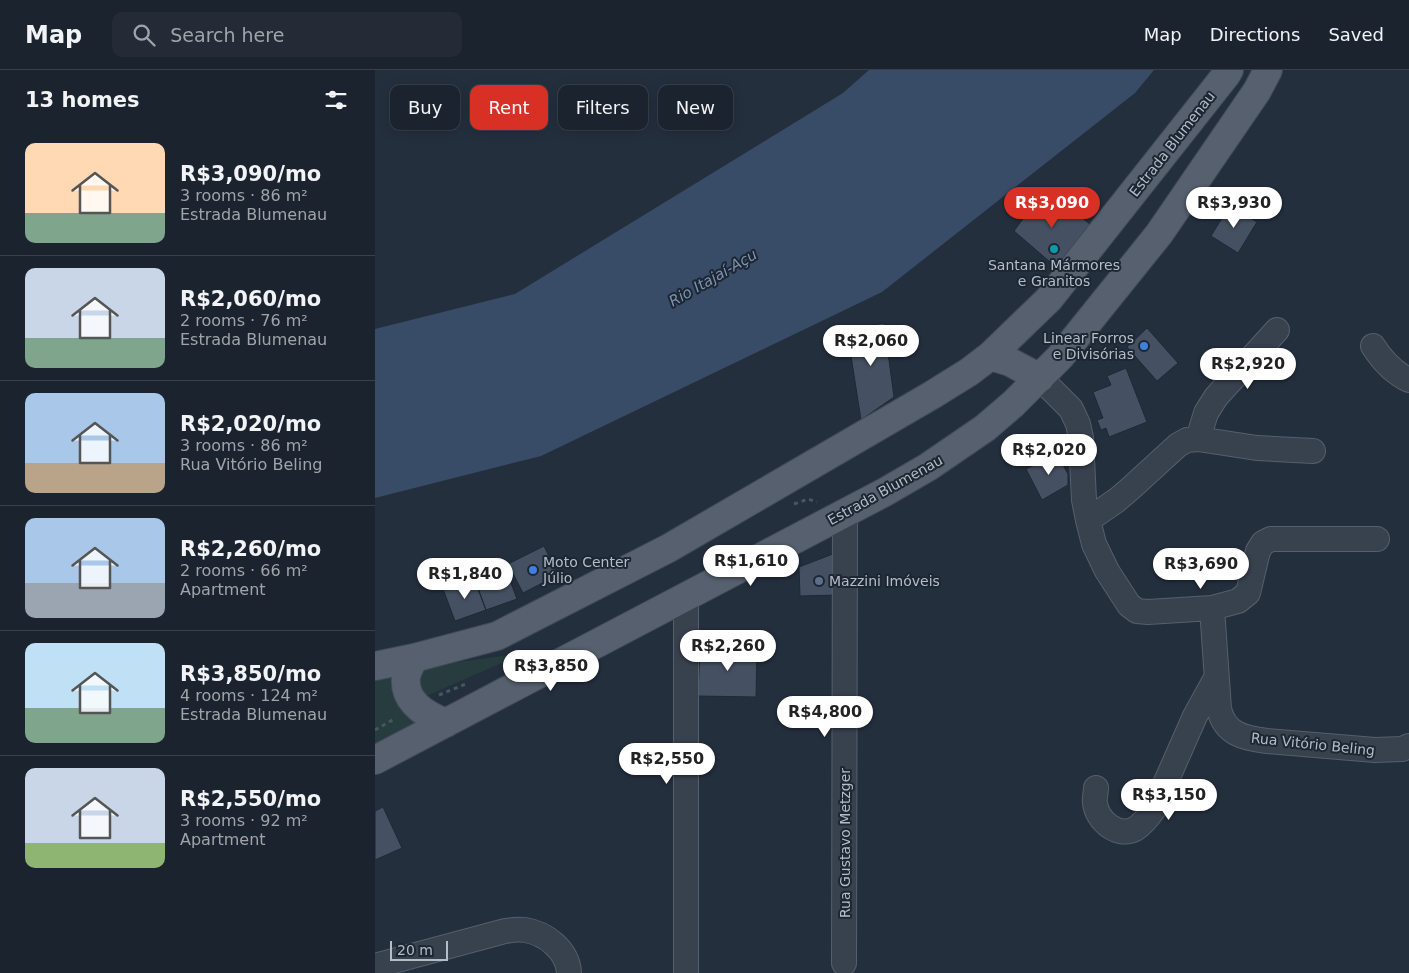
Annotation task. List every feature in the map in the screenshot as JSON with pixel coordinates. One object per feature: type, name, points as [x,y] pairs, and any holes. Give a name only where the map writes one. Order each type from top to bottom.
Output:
[{"type":"main road","name":"Estrada Blumenau","points":[[375,666],[414,658],[497,636],[669,548],[969,372],[990,356],[1049,299],[1209,98],[1229,70]]},
{"type":"main road","name":"Estrada Blumenau","points":[[375,760],[885,492],[959,448],[1013,404],[1066,350],[1159,234],[1257,91],[1268,70]]},
{"type":"main road","points":[[990,356],[1010,362],[1040,378]]},
{"type":"main road","points":[[414,658],[406,676],[407,693],[416,706],[430,716],[446,722]]},
{"type":"street","points":[[1198,439],[1206,413],[1216,397],[1277,330]]},
{"type":"street","points":[[1373,346],[1380,357],[1391,368],[1409,380]]},
{"type":"street","points":[[1040,378],[1071,409],[1078,424],[1081,438],[1084,500],[1095,544],[1107,571],[1129,605],[1137,611],[1212,608],[1238,601],[1248,593],[1258,551],[1263,543],[1271,539],[1377,539]]},
{"type":"street","points":[[1088,520],[1124,494],[1177,445],[1187,440],[1198,439],[1257,448],[1313,451]]},
{"type":"street","name":"Rua Gustavo Metzger","points":[[844,963],[845,513]]},
{"type":"street","points":[[686,596],[686,973]]},
{"type":"street","name":"Rua Vitório Beling","points":[[1212,608],[1219,709],[1224,724],[1232,731],[1252,740],[1267,742],[1375,750],[1409,746]]},
{"type":"street","points":[[1096,788],[1095,803],[1097,810],[1100,817],[1107,824],[1115,829],[1125,831],[1134,830],[1145,821],[1154,809],[1195,716],[1216,678]]},
{"type":"street","points":[[375,966],[505,931],[524,930],[539,933],[551,941],[563,954],[569,973]]},
{"type":"green space","points":[[524,653],[422,698],[417,689],[421,667]]},
{"type":"green space","points":[[398,671],[425,725],[375,751],[375,675]]},
{"type":"water","name":"Rio Itajaí-Açu","points":[[869,70],[1154,70],[1135,93],[882,292],[541,456],[375,498],[375,329],[515,294],[843,93]]},
{"type":"building","name":"Santana Mármores e Granitos","points":[[1051,193],[1091,225],[1057,268],[1014,231],[1036,201]]},
{"type":"building","points":[[1230,205],[1257,222],[1238,253],[1211,236]]},
{"type":"building","points":[[884,323],[894,397],[861,420],[847,330]]},
{"type":"building","points":[[1147,328],[1178,363],[1157,381],[1127,347]]},
{"type":"building","points":[[1126,368],[1147,422],[1109,437],[1106,428],[1101,430],[1097,420],[1103,418],[1093,392],[1111,385],[1107,376]]},
{"type":"building","points":[[1057,454],[1068,474],[1068,485],[1042,500],[1026,469]]},
{"type":"building","name":"Moto Center Júlio","points":[[544,546],[558,575],[523,593],[508,564]]},
{"type":"building","name":"Mazzini Imóveis","points":[[838,552],[838,595],[800,596],[799,567]]},
{"type":"building","points":[[505,567],[517,599],[486,610],[474,578]]},
{"type":"building","points":[[474,578],[486,610],[455,621],[443,589]]},
{"type":"building","points":[[700,647],[757,649],[756,697],[698,696]]},
{"type":"building","points":[[383,807],[402,848],[375,860],[375,811]]},
{"type":"place","name":"Santana Mármores e Granitos","points":[[1054,249]]},
{"type":"place","name":"Linear Forros e Divisórias","points":[[1144,346]]},
{"type":"place","name":"Moto Center Júlio","points":[[533,570]]},
{"type":"place","name":"Mazzini Imóveis","points":[[819,581]]}]
